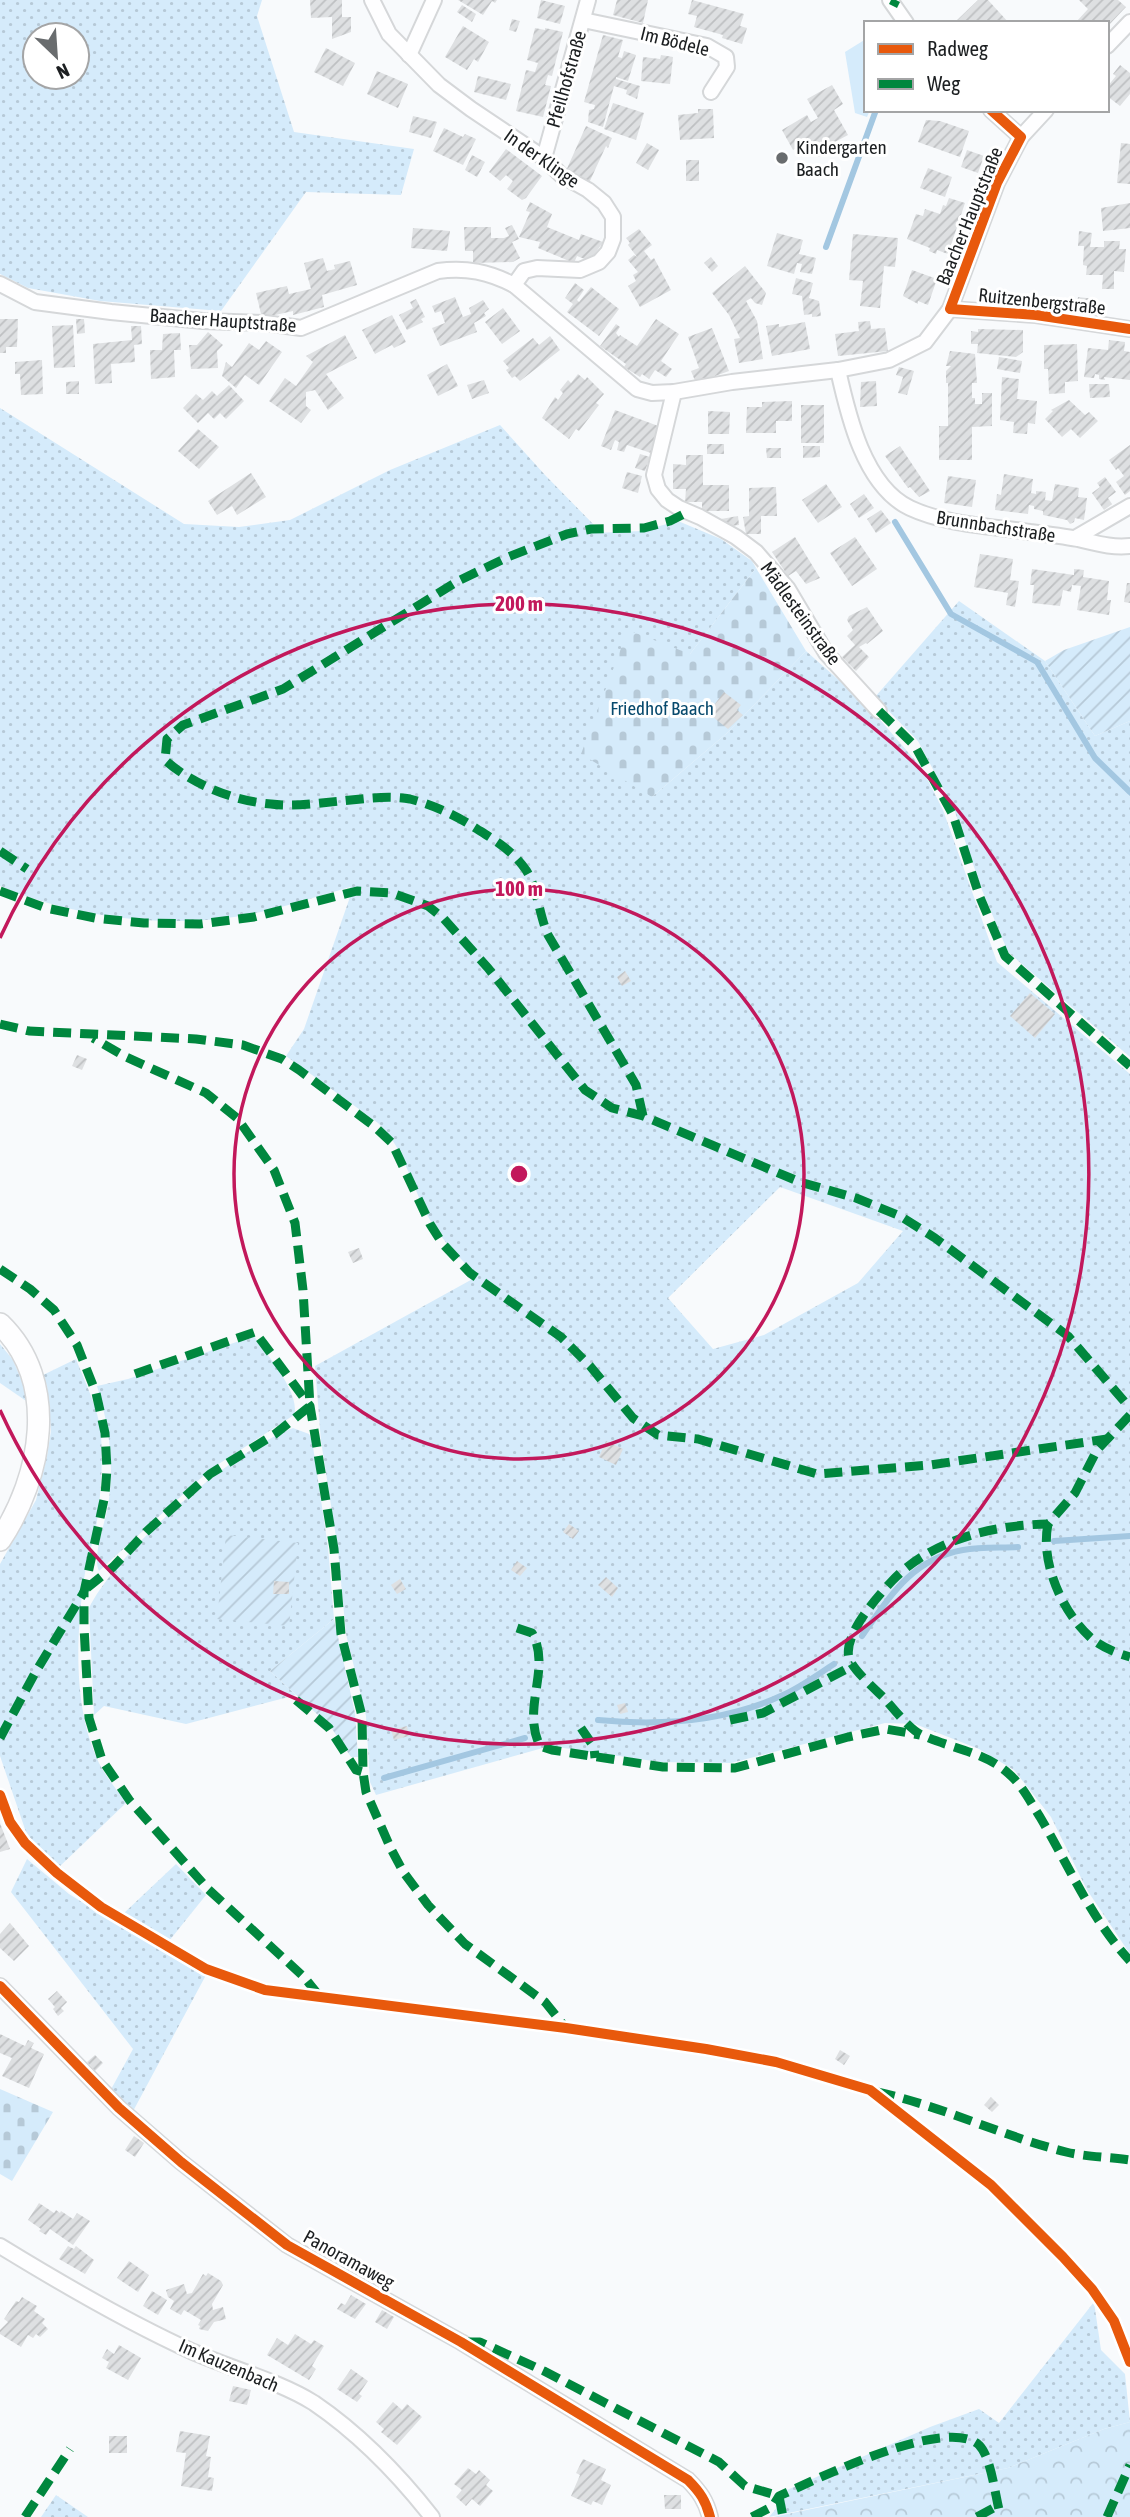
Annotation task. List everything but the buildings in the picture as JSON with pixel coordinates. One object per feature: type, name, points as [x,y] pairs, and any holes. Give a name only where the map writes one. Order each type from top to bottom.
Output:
[{"type":"street","name":"In der Klinge","points":[[372,0],[389,34],[439,85],[544,158],[561,175],[589,190],[604,203],[612,217],[613,239],[608,252],[598,262],[580,270],[537,268],[524,271],[514,285]]},
{"type":"street","points":[[409,55],[434,0]]},
{"type":"street","name":"Pfeilhofstraße","points":[[544,158],[588,0]]},
{"type":"street","points":[[890,0],[905,21]]},
{"type":"street","name":"Im Bödele","points":[[583,20],[707,46],[726,57],[727,67],[711,92]]},
{"type":"street","points":[[1109,44],[1130,22]]},
{"type":"street","points":[[993,112],[1021,136]]},
{"type":"street","name":"Baacher Hauptstraße","points":[[0,284],[35,302],[203,321],[265,323],[301,328],[438,271],[457,268],[491,273],[514,285],[638,389],[652,393],[838,370],[889,360],[925,342],[950,309],[998,183],[1021,136],[1044,112]]},
{"type":"street","name":"Ruitzenbergstraße","points":[[950,309],[1036,315],[1130,329]]},
{"type":"street","name":"Brunnbachstraße","points":[[838,370],[848,419],[864,453],[889,494],[908,507],[932,516],[1075,538],[1114,548],[1130,547]]},
{"type":"street","name":"Mädlesteinstraße","points":[[674,392],[654,475],[658,489],[679,509],[736,537],[756,552],[788,589],[826,653],[879,711]]},
{"type":"street","name":"Brunnbachstraße","points":[[1075,538],[1130,506]]},
{"type":"street","points":[[0,1324],[26,1360],[37,1389],[41,1415],[35,1455],[24,1491],[0,1540]]},
{"type":"street","name":"Panoramaweg","points":[[0,1986],[119,2108],[181,2162],[287,2245],[461,2342],[688,2480],[706,2502],[710,2517]]},
{"type":"street","name":"Im Kauzenbach","points":[[0,2246],[68,2287],[191,2351],[258,2377],[313,2403],[389,2468],[432,2517]]},
{"type":"green space","points":[[0,0],[262,0],[257,16],[294,132],[414,149],[401,195],[306,192],[221,311],[100,301],[28,288],[0,274]]},
{"type":"green space","points":[[864,40],[864,112],[869,112],[867,117],[855,113],[845,52]]},
{"type":"green space","points":[[0,408],[184,524],[239,527],[290,520],[390,470],[500,425],[595,526],[595,533],[641,531],[678,521],[721,539],[752,561],[756,568],[690,654],[652,797],[727,733],[806,651],[868,706],[921,767],[943,810],[997,962],[1130,1074],[1130,1954],[1087,1890],[1051,1817],[1014,1770],[979,1749],[915,1724],[885,1723],[731,1763],[660,1762],[550,1746],[376,1795],[370,1782],[366,1716],[346,1634],[338,1550],[321,1441],[315,1366],[478,1276],[432,1223],[388,1133],[286,1056],[304,1029],[350,897],[350,887],[252,914],[221,919],[157,921],[59,906],[0,886]],"holes":[[[780,1187],[903,1231],[858,1283],[764,1335],[713,1349],[668,1298]]]},
{"type":"green space","name":"Friedhof Baach","points":[[756,568],[806,651],[727,733],[652,797],[581,754],[628,630],[690,654]]},
{"type":"green space","points":[[959,601],[1045,661],[1095,736],[1130,721],[1130,1057],[1008,952],[982,890],[954,809],[918,741],[875,697]]},
{"type":"green space","points":[[1130,627],[1130,721],[1095,736],[1045,661],[1064,650]]},
{"type":"green space","points":[[254,1336],[288,1385],[295,1406],[294,1415],[211,1469],[99,1571],[97,1557],[108,1506],[111,1460],[108,1430],[97,1386],[128,1379]]},
{"type":"green space","points":[[0,1344],[13,1360],[32,1405],[0,1383]]},
{"type":"green space","points":[[76,1359],[98,1416],[102,1457],[97,1521],[81,1601],[78,1648],[81,1696],[85,1720],[99,1763],[126,1803],[58,1868],[28,1838],[0,1756],[0,1564],[36,1500],[47,1456],[51,1431],[47,1386],[43,1375]]},
{"type":"green space","points":[[293,1428],[309,1434],[312,1440],[328,1547],[334,1619],[270,1671],[296,1695],[186,1724],[104,1706],[94,1715],[89,1608],[103,1585],[150,1532],[209,1480],[240,1457]]},
{"type":"green space","points":[[226,1535],[298,1543],[289,1626],[217,1619]]},
{"type":"green space","points":[[334,1619],[355,1713],[358,1757],[351,1757],[330,1726],[270,1671]]},
{"type":"green space","points":[[27,1859],[69,1894],[206,1975],[131,2115],[109,2093],[133,2049],[11,1892]]},
{"type":"green space","points":[[176,1864],[206,1895],[169,1941],[123,1914]]},
{"type":"green space","points":[[0,2089],[53,2112],[12,2181],[0,2174]]},
{"type":"green space","points":[[1094,2302],[1101,2350],[1125,2374],[1130,2422],[1104,2429],[1008,2468],[769,2517],[786,2497],[787,2490],[930,2427],[979,2409],[999,2423]]},
{"type":"green space","points":[[1130,2422],[1130,2517],[773,2517],[1008,2468],[1104,2429]]},
{"type":"green space","points":[[56,2495],[88,2517],[41,2517]]},
{"type":"waterway","points":[[826,247],[875,112]]},
{"type":"waterway","points":[[895,522],[951,614],[1037,662],[1095,758],[1130,792]]},
{"type":"waterway","points":[[1054,1541],[1130,1536]]},
{"type":"waterway","points":[[862,1636],[904,1581],[930,1562],[963,1550],[1018,1547]]},
{"type":"waterway","points":[[598,1720],[669,1722],[739,1711],[790,1692],[834,1664]]},
{"type":"waterway","points":[[384,1778],[525,1738]]},
{"type":"marked path","points":[[893,6],[896,0]]},
{"type":"marked path","points":[[643,1116],[636,1085],[548,935],[530,877],[516,857],[504,847],[453,815],[410,799],[393,797],[297,805],[257,802],[201,784],[165,760],[167,739],[183,725],[283,689],[458,581],[508,557],[567,534],[591,529],[644,528],[670,521],[688,512]]},
{"type":"marked path","points":[[879,711],[915,746],[953,815],[979,895],[1005,956],[1130,1066]]},
{"type":"marked path","points":[[0,851],[27,869]]},
{"type":"marked path","points":[[0,891],[46,908],[95,918],[144,923],[200,924],[254,917],[357,891],[392,893],[428,906],[444,919],[488,968],[585,1090],[612,1108],[643,1116],[800,1182],[856,1198],[900,1216],[935,1238],[1068,1336],[1130,1408]]},
{"type":"marked path","points":[[0,1024],[29,1031],[196,1039],[243,1045],[282,1059],[374,1126],[392,1143],[430,1224],[442,1243],[470,1273],[561,1337],[590,1366],[633,1418],[658,1435],[698,1439],[817,1474],[930,1465],[1107,1439]]},
{"type":"marked path","points":[[87,1588],[113,1567],[147,1531],[210,1474],[275,1434],[310,1406],[303,1290],[295,1223],[274,1170],[237,1118],[206,1093],[126,1057],[93,1038]]},
{"type":"marked path","points":[[0,1269],[30,1289],[54,1310],[77,1345],[96,1393],[105,1433],[105,1495],[84,1592],[89,1718],[102,1760],[130,1801],[208,1889],[304,1977],[321,1998]]},
{"type":"marked path","points":[[135,1374],[255,1332],[310,1406],[334,1549],[341,1634],[362,1716],[366,1792],[404,1873],[428,1905],[465,1944],[545,2002],[566,2028]]},
{"type":"marked path","points":[[1130,1415],[1097,1450],[1075,1493],[1048,1524],[984,1532],[944,1545],[925,1555],[892,1581],[878,1597],[856,1628],[849,1649],[849,1658],[855,1668],[912,1729],[933,1740],[990,1760],[1014,1778],[1040,1817],[1092,1910],[1130,1961]]},
{"type":"marked path","points":[[1048,1524],[1046,1539],[1050,1570],[1071,1615],[1095,1641],[1130,1657]]},
{"type":"marked path","points":[[0,1738],[84,1592]]},
{"type":"marked path","points":[[517,1628],[532,1633],[537,1646],[539,1660],[534,1703],[535,1732],[540,1746],[552,1750],[663,1767],[735,1768],[886,1729],[920,1735]]},
{"type":"marked path","points":[[730,1720],[763,1713],[854,1665]]},
{"type":"marked path","points":[[296,1700],[329,1728],[356,1770],[363,1772]]},
{"type":"marked path","points":[[581,1728],[594,1747],[595,1758]]},
{"type":"marked path","points":[[877,2092],[925,2105],[1066,2152],[1130,2160]]},
{"type":"marked path","points":[[468,2342],[480,2342],[544,2371],[719,2462],[745,2486],[779,2496]]},
{"type":"marked path","points":[[752,2517],[773,2506],[779,2496],[849,2465],[880,2453],[939,2438],[962,2438],[979,2445],[990,2468],[1001,2517]]},
{"type":"marked path","points":[[25,2517],[70,2449]]},
{"type":"marked path","points":[[1107,2517],[1130,2465]]},
{"type":"marked path","points":[[779,2496],[783,2517]]},
{"type":"marked path","points":[[977,2517],[997,2506]]},
{"type":"cycle path","points":[[993,112],[1021,137],[997,183],[950,309],[1036,315],[1130,329]]},
{"type":"cycle path","points":[[0,1795],[10,1822],[25,1843],[57,1873],[101,1907],[206,1969],[265,1990],[566,2028],[706,2049],[776,2062],[870,2090],[991,2185],[1063,2257],[1092,2289],[1114,2321],[1130,2362]]},
{"type":"cycle path","points":[[0,1986],[119,2108],[181,2162],[287,2245],[461,2342],[688,2480],[702,2497],[710,2517]]},
{"type":"place","name":"Kindergarten Baach","points":[[782,158]]}]
